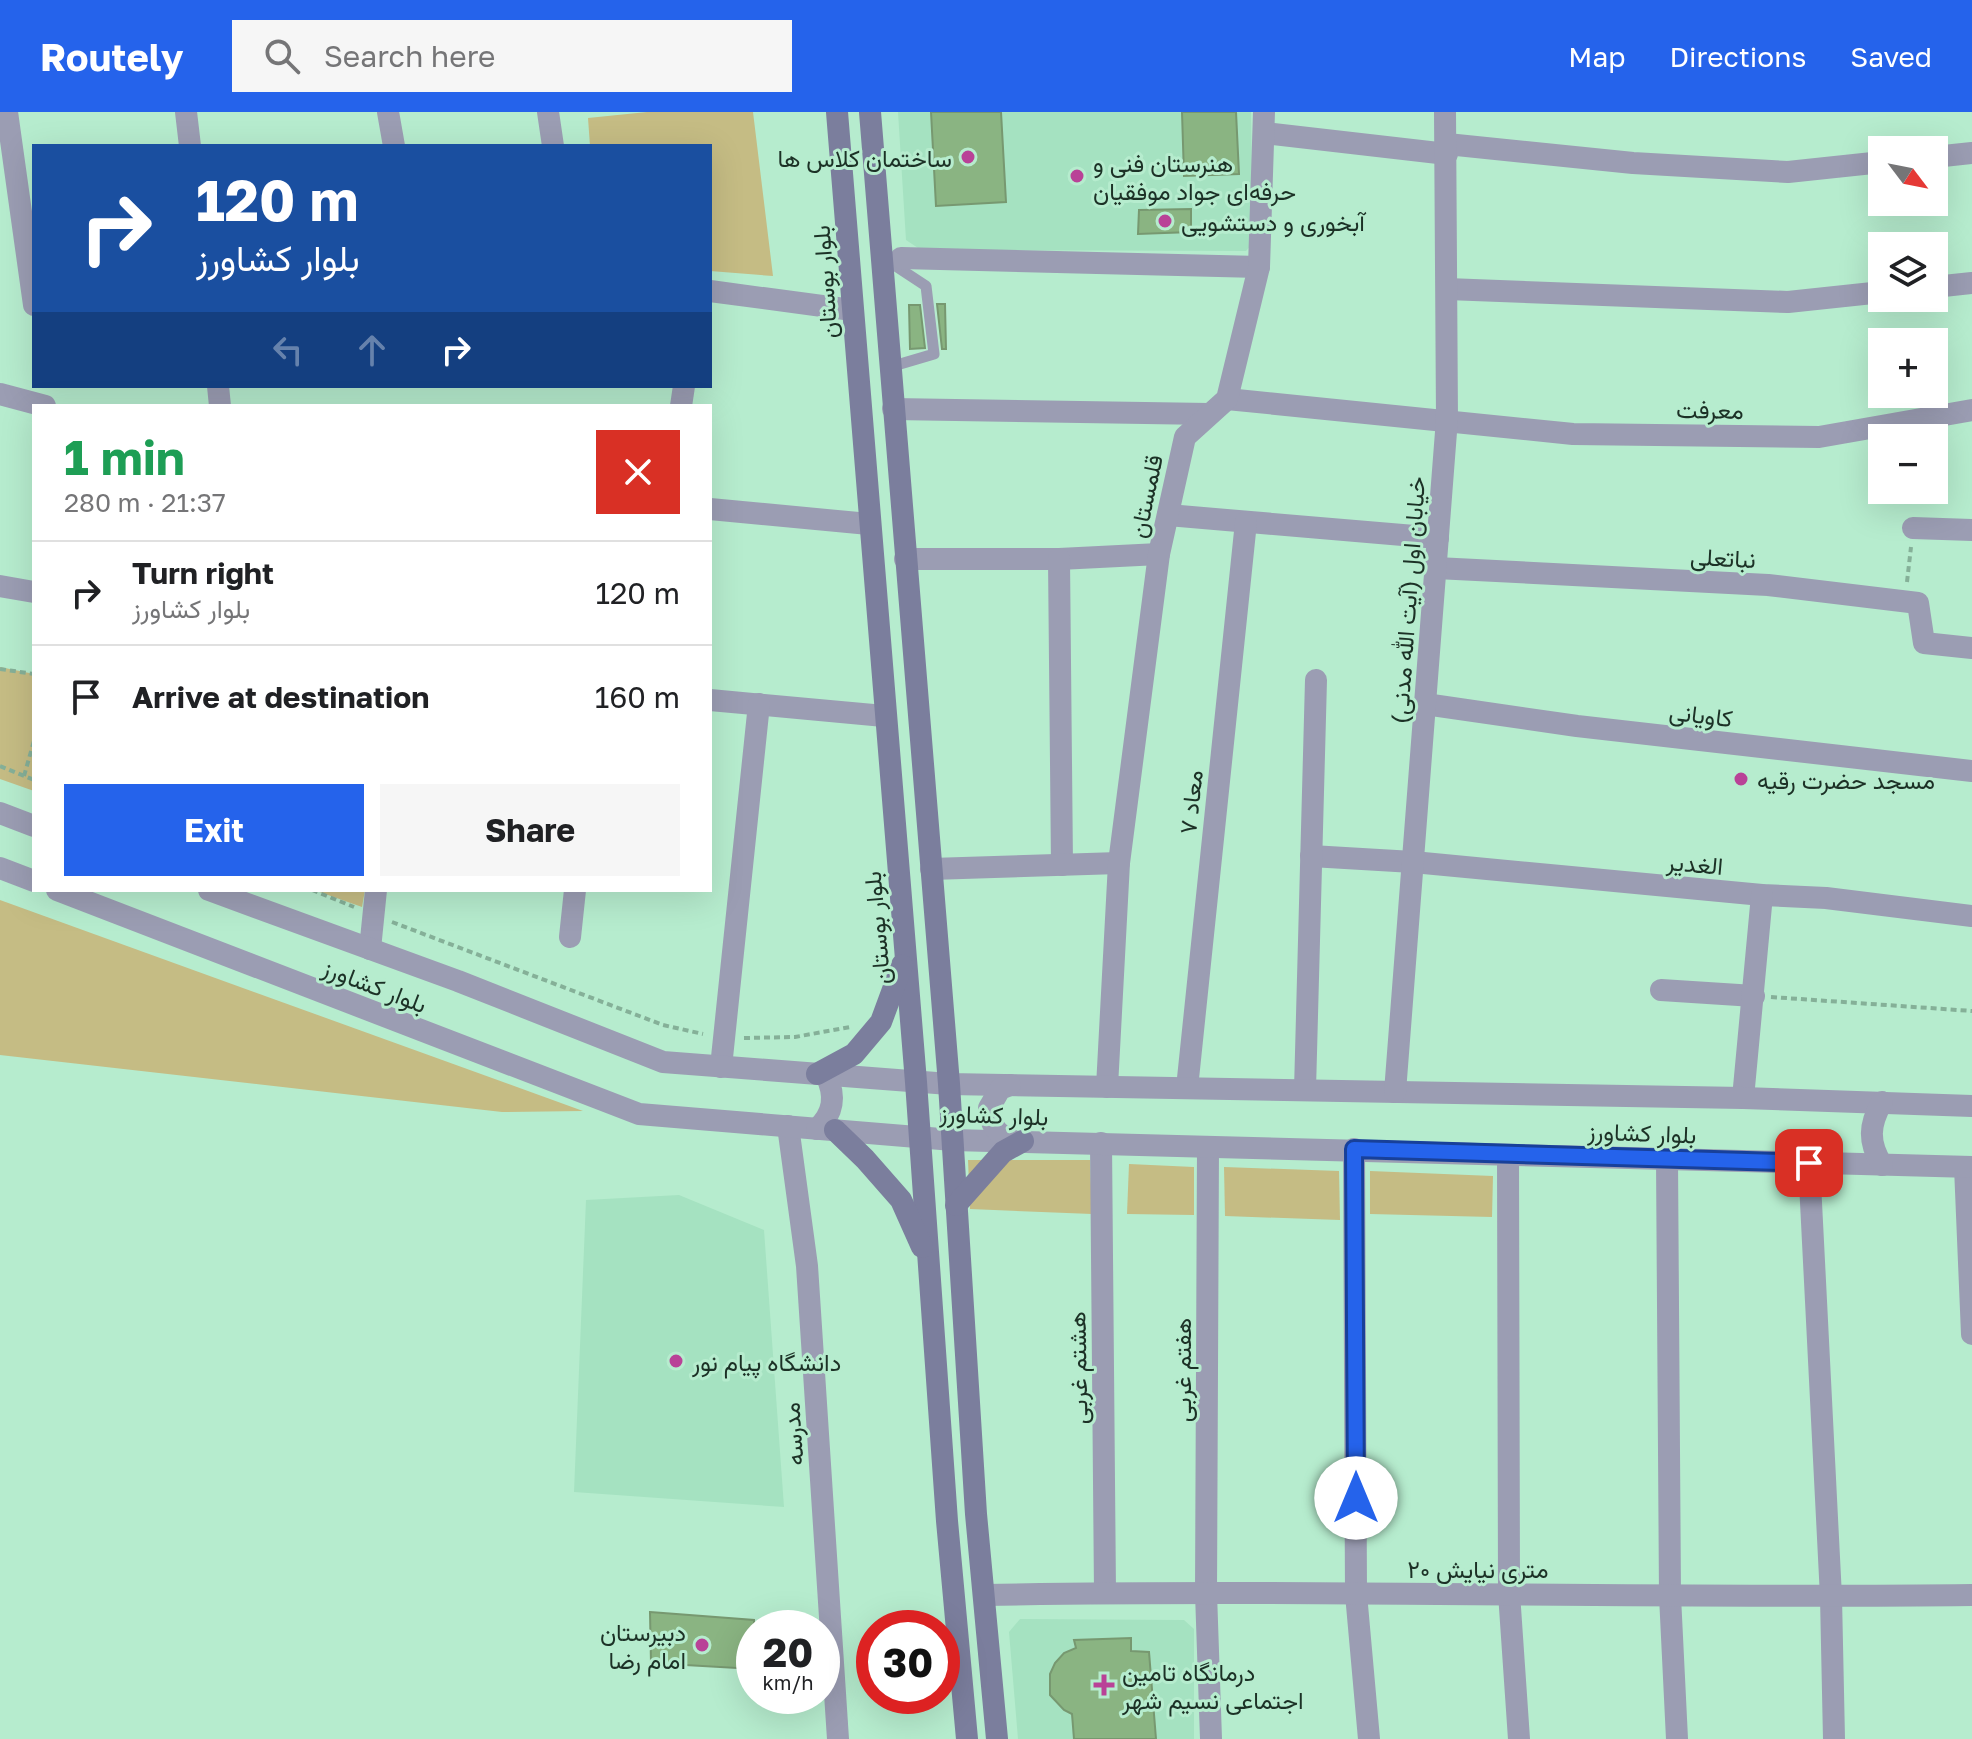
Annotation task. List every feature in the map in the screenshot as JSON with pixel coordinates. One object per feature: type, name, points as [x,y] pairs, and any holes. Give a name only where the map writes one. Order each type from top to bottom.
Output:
[{"type":"main road","name":"بلوار بوستان","points":[[837,112],[967,1739]]},
{"type":"main road","points":[[870,112],[892,258],[890,367],[949,1084],[984,1595],[997,1739]]},
{"type":"main road","points":[[875,607],[909,605]]},
{"type":"main road","points":[[821,1075],[854,1054],[881,1022],[905,956]]},
{"type":"main road","points":[[826,1130],[865,1159],[901,1200],[928,1261]]},
{"type":"main road","points":[[956,1205],[1017,1140]]},
{"type":"street","points":[[7,112],[32,291]]},
{"type":"street","points":[[186,112],[190,144]]},
{"type":"street","points":[[388,112],[394,144]]},
{"type":"street","points":[[548,112],[553,144]]},
{"type":"street","name":"خیابان اول (آیت الله مدنی)","points":[[1395,1092],[1447,419],[1445,112]]},
{"type":"street","points":[[1227,399],[1259,267],[1264,122],[1447,149],[1633,163],[1788,172],[1868,163]]},
{"type":"street","points":[[1948,156],[1972,153]]},
{"type":"street","points":[[892,258],[1259,267]]},
{"type":"street","points":[[1948,286],[1972,283]]},
{"type":"street","points":[[1447,289],[1788,302],[1868,293]]},
{"type":"street","points":[[712,291],[852,310]]},
{"type":"street","points":[[0,394],[39,404]]},
{"type":"street","name":"قلمستان","points":[[1107,1087],[1119,863],[1159,554],[1185,437],[1227,399]]},
{"type":"street","name":"معرفت","points":[[1227,399],[1573,434],[1819,437],[1972,410]]},
{"type":"street","points":[[893,409],[1209,414]]},
{"type":"street","points":[[712,509],[869,524]]},
{"type":"street","points":[[1168,515],[1438,538]]},
{"type":"street","name":"معاد ۷","points":[[1187,1088],[1246,522]]},
{"type":"street","points":[[1913,528],[1972,530]]},
{"type":"street","points":[[905,559],[1059,559],[1159,554]]},
{"type":"street","points":[[1059,559],[1062,865]]},
{"type":"street","name":"نباتعلی","points":[[1436,568],[1768,585],[1904,602]]},
{"type":"street","points":[[0,586],[32,592]]},
{"type":"street","points":[[1904,602],[1918,603],[1924,643],[1972,648]]},
{"type":"street","points":[[1305,1090],[1316,680]]},
{"type":"street","points":[[712,700],[884,716]]},
{"type":"street","points":[[721,1067],[759,704]]},
{"type":"street","name":"کاویانی","points":[[1425,704],[1577,726],[1972,771]]},
{"type":"street","points":[[0,813],[32,825]]},
{"type":"street","name":"الغدیر","points":[[1311,856],[1826,898],[1972,916]]},
{"type":"street","points":[[931,869],[1119,863]]},
{"type":"street","points":[[0,868],[32,880]]},
{"type":"street","name":"بلوار کشاورز","points":[[62,892],[639,1114],[953,1140],[1969,1167]]},
{"type":"street","name":"بلوار کشاورز","points":[[214,892],[663,1062],[949,1084],[1743,1098],[1972,1106]]},
{"type":"street","points":[[370,949],[376,892]]},
{"type":"street","points":[[570,937],[575,892]]},
{"type":"street","points":[[1743,1098],[1762,895]]},
{"type":"street","points":[[1661,990],[1754,996]]},
{"type":"street","points":[[821,1075],[831,1086],[831,1109],[826,1130]]},
{"type":"street","points":[[1010,1085],[1000,1089],[989,1108],[994,1128],[1001,1136],[1017,1140]]},
{"type":"street","points":[[1882,1102],[1873,1117],[1870,1134],[1873,1151],[1882,1165]]},
{"type":"street","name":"مدرسه","points":[[788,1126],[807,1266],[838,1739]]},
{"type":"street","name":"هشتم غربی","points":[[1101,1143],[1105,1593]]},
{"type":"street","name":"هفتم غربی","points":[[1208,1147],[1206,1593],[1211,1739]]},
{"type":"street","points":[[1354,1149],[1356,1594],[1369,1739]]},
{"type":"street","points":[[1508,1155],[1509,1593],[1519,1739]]},
{"type":"street","points":[[1667,1159],[1670,1596],[1677,1739]]},
{"type":"street","points":[[1809,1163],[1831,1597],[1834,1739]]},
{"type":"street","points":[[1969,1167],[1972,1334]]},
{"type":"street","name":"۲۰ متری نیایش","points":[[984,1595],[1972,1595]]},
{"type":"lane","points":[[890,367],[934,354],[926,286],[892,258]]},
{"type":"path","points":[[1904,602],[1913,528]]},
{"type":"path","points":[[0,669],[32,674]]},
{"type":"path","points":[[24,776],[32,748]]},
{"type":"path","points":[[0,766],[32,779]]},
{"type":"path","points":[[317,892],[663,1025],[724,1039],[795,1037],[881,1022]]},
{"type":"path","points":[[1754,996],[1972,1011]]},
{"type":"shaded area","points":[[647,112],[753,112],[773,276],[712,271],[712,144],[590,144],[588,118]]},
{"type":"shaded area","name":"هنرستان فنی و حرفه‌ای جواد موفقیان","points":[[898,112],[1251,112],[1253,243],[1246,251],[921,250],[906,240]]},
{"type":"shaded area","points":[[0,667],[32,674],[32,790],[0,779]]},
{"type":"shaded area","points":[[320,892],[365,892],[362,907]]},
{"type":"shaded area","points":[[0,900],[583,1111],[502,1112],[0,1055]]},
{"type":"shaded area","points":[[968,1160],[1090,1160],[1092,1214],[970,1209]]},
{"type":"shaded area","points":[[1129,1164],[1194,1167],[1194,1215],[1127,1214]]},
{"type":"shaded area","points":[[1224,1167],[1339,1171],[1340,1220],[1225,1216]]},
{"type":"shaded area","points":[[1370,1171],[1493,1176],[1492,1217],[1370,1214]]},
{"type":"shaded area","name":"دانشگاه پیام نور","points":[[679,1195],[764,1230],[784,1507],[574,1492],[586,1200]]},
{"type":"shaded area","name":"درمانگاه تامین اجتماعی نسیم شهر","points":[[1020,1619],[1184,1620],[1194,1629],[1194,1739],[1018,1739],[1009,1632]]},
{"type":"building","name":"ساختمان کلاس ها","points":[[931,112],[1001,112],[1006,202],[936,206]]},
{"type":"building","points":[[1182,112],[1236,112],[1239,174],[1184,176]]},
{"type":"building","name":"آبخوری و دستشویی","points":[[1191,209],[1191,232],[1138,234],[1139,210]]},
{"type":"building","points":[[937,304],[945,304],[946,349],[942,349]]},
{"type":"building","points":[[909,305],[920,305],[925,348],[910,349]]},
{"type":"building","name":"دبیرستان امام رضا","points":[[650,1612],[736,1619],[736,1668],[651,1663]]},
{"type":"building","points":[[1131,1638],[1131,1651],[1149,1652],[1156,1739],[1074,1739],[1072,1714],[1050,1695],[1050,1674],[1055,1663],[1064,1653],[1076,1648],[1074,1640]]},
{"type":"place","name":"ساختمان کلاس ها","points":[[968,157]]},
{"type":"place","name":"هنرستان فنی و حرفه‌ای جواد موفقیان","points":[[1077,176]]},
{"type":"place","name":"آبخوری و دستشویی","points":[[1165,221]]},
{"type":"place","name":"مسجد حضرت رقیه","points":[[1741,779]]},
{"type":"place","name":"دانشگاه پیام نور","points":[[676,1361]]},
{"type":"place","name":"دبیرستان امام رضا","points":[[702,1645]]},
{"type":"place","name":"درمانگاه تامین اجتماعی نسیم شهر","points":[[1104,1685]]},
{"type":"route","points":[[1356,1498],[1354,1149],[1809,1163]]}]
